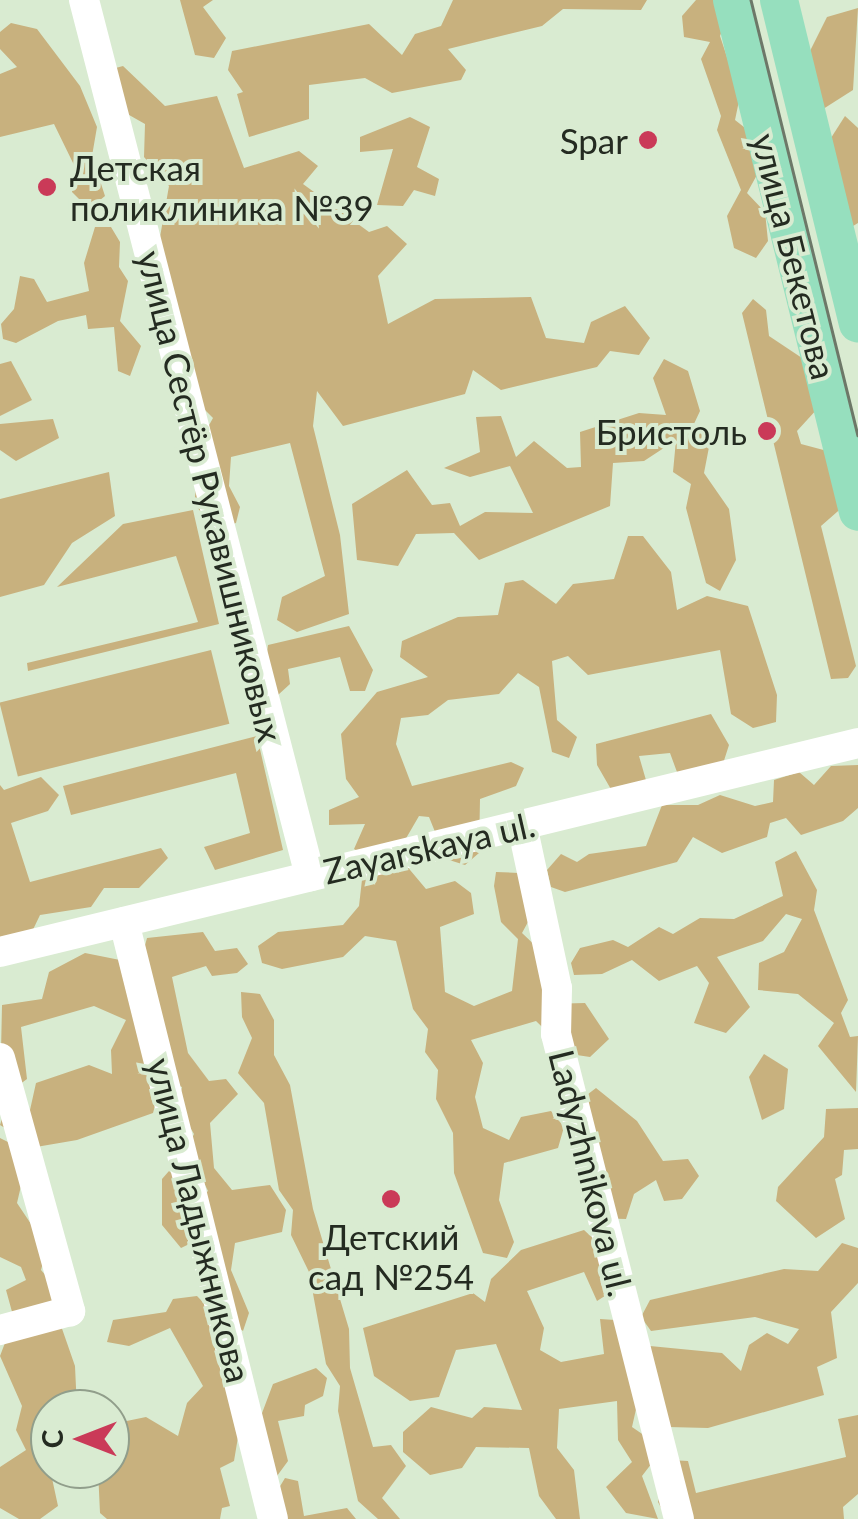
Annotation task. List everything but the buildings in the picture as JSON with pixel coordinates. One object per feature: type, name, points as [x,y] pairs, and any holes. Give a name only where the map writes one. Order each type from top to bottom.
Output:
[{"type":"main road","name":"улица Бекетова","points":[[732,0],[858,512]]},
{"type":"main road","name":"улица Бекетова","points":[[778,0],[858,323]]},
{"type":"street","name":"улица Сестёр Рукавишниковых","points":[[84,0],[310,876]]},
{"type":"street","name":"Zayarskaya ul.","points":[[0,952],[858,743]]},
{"type":"street","name":"Ladyzhnikova ul.","points":[[522,825],[557,988],[556,1034],[679,1519]]},
{"type":"street","name":"улица Ладыжникова","points":[[124,922],[274,1519]]},
{"type":"street","points":[[0,1058],[70,1311],[0,1330]]},
{"type":"shaded area","points":[[180,0],[213,0],[203,7],[226,38],[214,58],[195,55]]},
{"type":"shaded area","points":[[453,0],[647,0],[641,10],[563,9],[542,26],[448,49],[466,70],[461,80],[392,93],[365,78],[309,85],[309,119],[249,137],[237,94],[243,92],[228,70],[232,51],[369,24],[402,55],[415,34],[441,26]]},
{"type":"shaded area","points":[[696,0],[719,0],[728,15],[720,36],[740,96],[735,120],[749,131],[758,173],[747,193],[765,212],[768,241],[756,258],[734,248],[727,216],[741,190],[717,130],[721,116],[701,59],[710,42],[684,37],[682,16]]},
{"type":"shaded area","points":[[858,8],[853,90],[820,111],[798,75],[827,17]]},
{"type":"shaded area","points":[[11,23],[37,29],[80,86],[97,127],[92,156],[105,196],[89,209],[72,192],[74,165],[54,124],[0,137],[0,74],[17,67],[0,49],[0,32]]},
{"type":"shaded area","points":[[123,66],[165,106],[217,96],[244,168],[299,151],[318,166],[303,184],[369,232],[387,226],[407,244],[378,276],[388,324],[435,299],[531,297],[546,338],[584,343],[591,322],[625,306],[650,338],[639,355],[610,351],[597,367],[501,390],[473,370],[465,394],[343,426],[317,391],[313,426],[340,535],[349,614],[297,632],[277,620],[282,597],[325,576],[290,443],[231,457],[229,486],[240,507],[236,523],[216,529],[194,504],[203,436],[213,418],[190,395],[160,237],[169,186],[144,157],[145,124],[108,103],[101,72]]},
{"type":"shaded area","points":[[845,116],[858,128],[858,223],[853,226],[822,152]]},
{"type":"shaded area","points":[[410,117],[430,127],[417,167],[439,179],[435,196],[414,190],[403,206],[377,205],[393,149],[360,152],[360,137]]},
{"type":"shaded area","points":[[95,227],[111,227],[120,242],[119,267],[128,281],[120,321],[141,346],[130,376],[118,371],[114,327],[88,329],[86,315],[58,321],[16,343],[3,339],[1,324],[14,309],[20,276],[34,279],[47,302],[89,291],[84,263]]},
{"type":"shaded area","points":[[753,299],[766,310],[769,336],[808,362],[818,408],[797,431],[801,444],[831,452],[845,505],[821,526],[856,666],[848,678],[831,679],[742,313]]},
{"type":"shaded area","points":[[664,359],[688,371],[700,411],[693,426],[710,442],[704,473],[729,509],[736,560],[720,591],[706,583],[686,508],[691,484],[673,472],[676,440],[644,461],[613,463],[610,506],[479,560],[454,533],[416,534],[398,566],[357,560],[352,504],[407,470],[432,505],[450,503],[460,526],[485,512],[533,513],[510,466],[470,477],[444,468],[480,452],[476,417],[501,416],[516,457],[534,441],[567,468],[581,467],[580,432],[639,413],[666,415],[653,378]]},
{"type":"shaded area","points":[[11,361],[32,400],[0,416],[0,364]]},
{"type":"shaded area","points":[[53,419],[59,438],[16,461],[0,450],[0,424]]},
{"type":"shaded area","points":[[109,472],[115,516],[72,543],[44,585],[0,597],[0,499]]},
{"type":"shaded area","points":[[193,510],[219,624],[28,671],[27,663],[198,622],[176,556],[57,587],[123,524]]},
{"type":"shaded area","points":[[628,536],[643,536],[671,572],[677,610],[707,596],[748,606],[777,695],[776,722],[753,728],[731,714],[720,650],[588,675],[568,656],[552,661],[557,720],[577,737],[569,758],[552,752],[539,687],[518,673],[499,694],[448,700],[428,715],[401,718],[396,744],[412,786],[511,762],[524,768],[516,786],[480,799],[479,853],[465,865],[446,859],[429,817],[419,816],[401,847],[369,857],[354,849],[365,824],[329,825],[329,810],[359,797],[346,779],[341,734],[377,692],[428,677],[400,657],[402,641],[458,617],[498,615],[505,583],[523,580],[556,604],[573,584],[614,579]]},
{"type":"shaded area","points":[[349,626],[373,670],[365,691],[350,691],[340,657],[288,669],[290,684],[278,695],[263,684],[268,645]]},
{"type":"shaded area","points":[[211,650],[229,724],[18,776],[0,703]]},
{"type":"shaded area","points":[[711,714],[729,745],[720,773],[681,783],[670,753],[639,756],[648,787],[616,798],[597,765],[596,744]]},
{"type":"shaded area","points":[[257,736],[283,850],[215,870],[204,847],[250,833],[236,773],[71,815],[63,786]]},
{"type":"shaded area","points":[[858,765],[858,808],[843,821],[801,835],[786,818],[770,823],[767,837],[722,853],[693,837],[677,862],[565,892],[551,887],[547,870],[561,854],[577,862],[589,854],[646,846],[662,805],[698,805],[720,795],[755,806],[773,802],[774,780],[799,772],[814,785],[831,766]]},
{"type":"shaded area","points":[[41,777],[59,795],[48,811],[11,823],[30,882],[161,848],[168,858],[139,888],[104,888],[91,907],[40,915],[29,938],[0,945],[0,785],[4,790]]},
{"type":"shaded area","points":[[796,851],[817,890],[814,910],[848,1000],[841,1013],[850,1037],[858,1036],[856,1092],[818,1046],[834,1023],[798,994],[758,990],[759,963],[784,952],[802,919],[786,914],[763,941],[717,957],[750,1007],[726,1033],[694,1023],[709,983],[697,966],[659,981],[632,960],[602,974],[574,975],[571,963],[580,948],[613,940],[628,947],[659,927],[673,934],[700,918],[734,919],[783,896],[775,862]]},
{"type":"shaded area","points":[[400,858],[426,889],[455,881],[471,893],[474,914],[440,927],[445,992],[474,1006],[512,991],[518,939],[501,922],[494,886],[496,872],[519,873],[534,911],[522,933],[542,952],[547,1004],[585,1003],[609,1039],[590,1057],[570,1054],[536,1021],[471,1040],[483,1063],[475,1097],[483,1128],[509,1140],[521,1117],[551,1111],[564,1127],[558,1148],[504,1163],[499,1200],[514,1242],[507,1258],[483,1253],[454,1173],[453,1133],[436,1099],[438,1070],[425,1052],[428,1029],[413,1009],[396,941],[365,936],[343,957],[282,969],[262,963],[258,946],[278,932],[343,925],[359,906],[363,871]]},
{"type":"shaded area","points":[[203,932],[215,951],[237,948],[248,964],[237,973],[212,976],[206,966],[172,977],[188,1053],[209,1081],[226,1079],[238,1094],[210,1123],[214,1168],[232,1190],[270,1185],[286,1210],[282,1232],[235,1243],[231,1270],[249,1313],[243,1331],[226,1318],[208,1235],[181,1248],[162,1225],[162,1179],[169,1171],[199,1199],[208,1191],[187,1148],[194,1134],[178,1107],[182,1087],[162,1080],[153,1113],[77,1140],[36,1147],[0,1125],[6,1106],[30,1110],[36,1083],[89,1065],[112,1074],[111,1050],[126,1020],[94,1006],[21,1027],[27,1079],[0,1099],[2,1005],[42,999],[49,972],[85,953],[140,964],[147,938]]},
{"type":"shaded area","points":[[241,992],[260,994],[274,1020],[274,1055],[290,1085],[313,1209],[349,1329],[350,1368],[373,1447],[391,1445],[406,1466],[382,1498],[400,1519],[378,1519],[358,1501],[338,1411],[340,1386],[326,1364],[309,1272],[291,1235],[293,1210],[279,1190],[264,1103],[238,1073],[252,1038],[242,1017]]},
{"type":"shaded area","points":[[764,1054],[788,1069],[784,1109],[762,1120],[749,1077]]},
{"type":"shaded area","points":[[596,1088],[637,1121],[663,1161],[688,1159],[699,1176],[682,1199],[664,1201],[656,1180],[634,1194],[626,1219],[593,1218],[579,1101]]},
{"type":"shaded area","points":[[858,1108],[858,1149],[844,1150],[842,1175],[835,1179],[845,1219],[816,1238],[776,1201],[778,1187],[824,1137],[826,1109]]},
{"type":"shaded area","points":[[0,1138],[14,1145],[24,1173],[17,1203],[47,1248],[41,1270],[59,1291],[59,1320],[75,1366],[76,1389],[30,1389],[30,1489],[54,1489],[58,1506],[40,1519],[19,1519],[0,1508],[0,1467],[26,1450],[16,1430],[22,1406],[0,1356],[14,1319],[6,1290],[26,1280],[21,1267],[0,1257]]},
{"type":"shaded area","points":[[584,1230],[612,1256],[611,1292],[597,1301],[584,1272],[527,1291],[544,1328],[540,1350],[561,1362],[604,1354],[600,1319],[615,1320],[639,1396],[632,1427],[648,1438],[655,1459],[642,1476],[658,1519],[626,1513],[606,1487],[632,1462],[618,1440],[617,1401],[559,1409],[557,1448],[574,1470],[580,1519],[556,1519],[539,1496],[529,1448],[476,1447],[462,1468],[430,1475],[403,1452],[403,1432],[431,1407],[472,1418],[484,1407],[522,1410],[496,1344],[456,1350],[439,1397],[410,1401],[374,1376],[363,1328],[473,1293],[485,1302],[491,1279],[521,1250]]},
{"type":"shaded area","points":[[842,1243],[858,1248],[858,1283],[831,1312],[837,1358],[817,1367],[824,1395],[708,1428],[668,1427],[650,1346],[722,1353],[741,1371],[749,1345],[767,1333],[788,1344],[799,1329],[755,1317],[651,1331],[641,1317],[650,1300],[784,1269],[818,1271]]},
{"type":"shaded area","points":[[197,1296],[223,1323],[244,1401],[234,1461],[220,1468],[230,1506],[222,1508],[220,1519],[107,1519],[100,1513],[99,1489],[130,1489],[130,1420],[146,1417],[178,1436],[187,1403],[203,1386],[170,1328],[129,1346],[107,1342],[113,1320],[166,1312],[173,1299]]},
{"type":"shaded area","points":[[316,1368],[327,1378],[323,1396],[305,1405],[304,1416],[278,1421],[288,1461],[277,1476],[256,1429],[273,1384]]},
{"type":"shaded area","points":[[858,1415],[858,1494],[843,1507],[844,1519],[667,1519],[658,1502],[670,1460],[688,1461],[696,1493],[846,1457],[838,1419]]},
{"type":"shaded area","points":[[285,1478],[298,1481],[304,1516],[347,1508],[356,1519],[279,1519],[273,1498]]},
{"type":"tram line","points":[[751,0],[858,435]]},
{"type":"place","name":"Spar","points":[[648,140]]},
{"type":"place","name":"Детская поликлиника №39","points":[[47,187]]},
{"type":"place","name":"Бристоль","points":[[767,431]]},
{"type":"place","name":"Детский сад №254","points":[[391,1199]]}]
